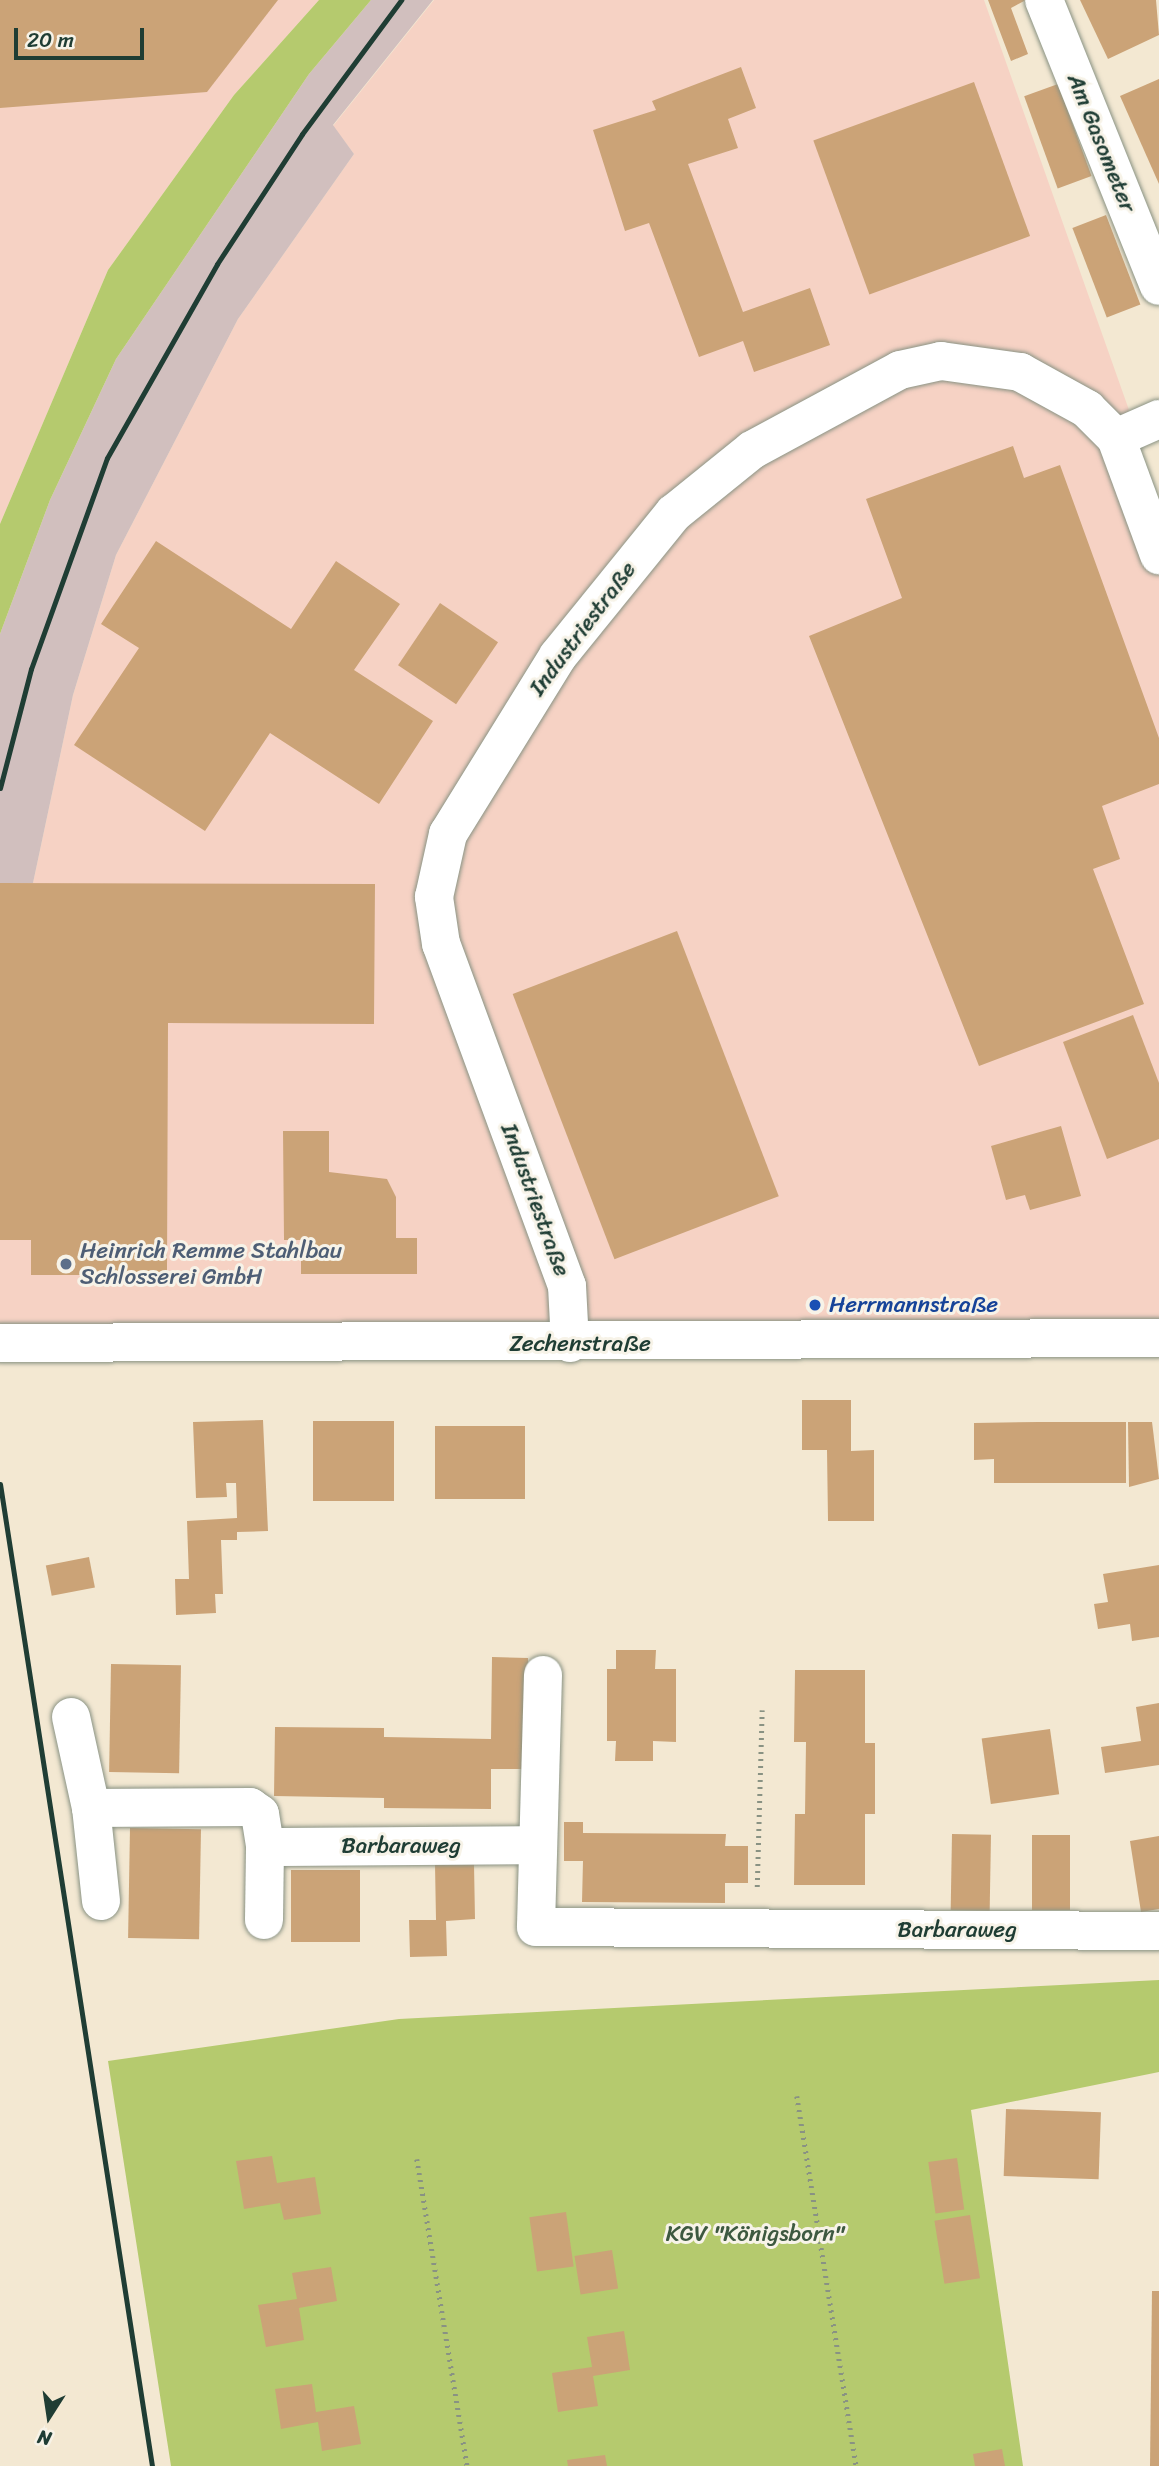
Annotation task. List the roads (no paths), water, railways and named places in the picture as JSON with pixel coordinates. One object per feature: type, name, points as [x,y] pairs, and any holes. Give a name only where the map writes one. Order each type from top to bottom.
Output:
[{"type":"street","name":"Am Gasometer","points":[[1044,0],[1159,286]]},
{"type":"street","name":"Industriestraße","points":[[570,1343],[567,1286],[445,956],[434,897],[448,834],[488,764],[558,656],[674,513],[752,450],[900,370],[941,361],[982,363],[1053,389],[1087,409],[1116,438],[1159,555]]},
{"type":"street","points":[[1116,438],[1159,419]]},
{"type":"street","name":"Zechenstraße","points":[[0,1343],[570,1343],[1159,1338]]},
{"type":"street","name":"Barbaraweg","points":[[542,1675],[536,1927],[1159,1931]]},
{"type":"street","points":[[71,1717],[91,1808],[101,1900]]},
{"type":"street","points":[[91,1808],[250,1807],[260,1814],[265,1847],[264,1920]]},
{"type":"street","name":"Barbaraweg","points":[[265,1847],[538,1845]]},
{"type":"railway","points":[[0,788],[31,669],[107,458],[217,264],[302,134],[401,0]]},
{"type":"railway","points":[[0,1484],[152,2466]]},
{"type":"place","name":"Heinrich Remme Stahlbau Schlosserei GmbH","points":[[66,1264]]},
{"type":"place","name":"Herrmannstraße","points":[[815,1305]]},
{"type":"park label","name":"KGV \"Königsborn\"","points":[[755,2234]]}]
